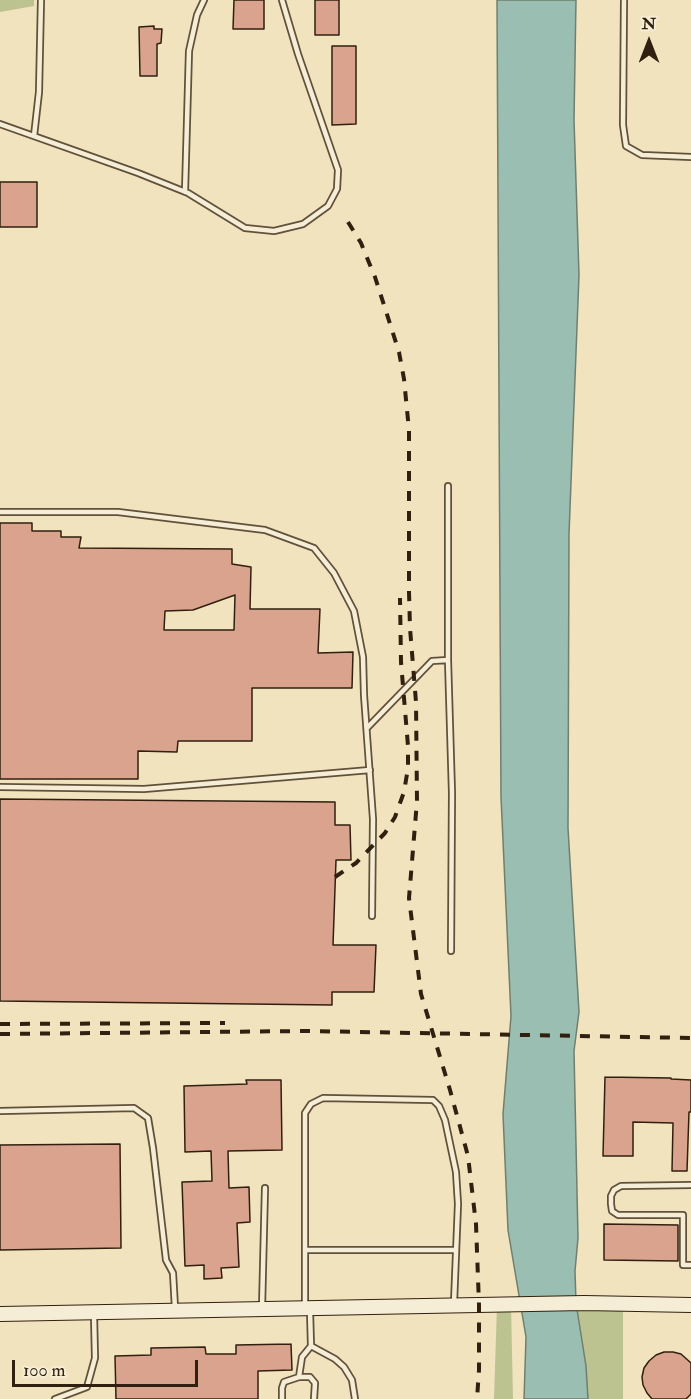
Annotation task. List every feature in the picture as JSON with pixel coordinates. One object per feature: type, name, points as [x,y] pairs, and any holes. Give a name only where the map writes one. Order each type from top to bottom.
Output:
[{"type":"main road","points":[[0,1314],[584,1303],[691,1305]]},
{"type":"lane","points":[[34,136],[39,92],[41,0]]},
{"type":"lane","points":[[185,192],[189,51],[197,15],[204,0]]},
{"type":"lane","points":[[0,124],[185,192],[245,228],[274,231],[303,224],[328,206],[337,189],[338,170],[282,0]]},
{"type":"lane","points":[[624,0],[623,125],[626,146],[642,155],[691,157]]},
{"type":"lane","points":[[448,486],[448,660],[452,793],[451,951]]},
{"type":"lane","points":[[0,512],[129,513],[265,530],[314,548],[334,573],[354,611],[363,657],[373,819],[372,916]]},
{"type":"lane","points":[[367,728],[432,661],[448,660]]},
{"type":"lane","points":[[0,787],[144,789],[370,770]]},
{"type":"lane","points":[[299,1377],[302,1357],[311,1346],[304,1250],[304,1113],[311,1104],[323,1098],[433,1100],[439,1106],[445,1120],[456,1172],[458,1204],[454,1306]]},
{"type":"lane","points":[[0,1111],[134,1108],[148,1118],[166,1260],[173,1273],[175,1311]]},
{"type":"lane","points":[[691,1185],[621,1186],[614,1190],[611,1196],[612,1211],[618,1215],[683,1215],[683,1265],[691,1265]]},
{"type":"lane","points":[[262,1309],[265,1188]]},
{"type":"lane","points":[[304,1250],[456,1250]]},
{"type":"lane","points":[[55,1399],[87,1387],[95,1358],[94,1312]]},
{"type":"lane","points":[[311,1346],[335,1359],[344,1367],[352,1380],[355,1399]]},
{"type":"lane","points":[[282,1399],[284,1382],[299,1377],[310,1377],[315,1383],[314,1399]]},
{"type":"green space","points":[[0,0],[34,0],[34,6],[0,12]]},
{"type":"green space","points":[[576,1303],[623,1305],[623,1399],[588,1399],[586,1366]]},
{"type":"green space","points":[[497,1305],[511,1305],[513,1399],[494,1399]]},
{"type":"water","points":[[497,0],[576,0],[574,120],[579,275],[569,534],[568,828],[579,1012],[574,1051],[578,1238],[575,1271],[576,1303],[586,1366],[588,1399],[524,1399],[526,1337],[508,1230],[503,1114],[511,1016],[501,797]]},
{"type":"building","points":[[234,0],[264,0],[264,29],[233,29]]},
{"type":"building","points":[[315,0],[339,0],[339,35],[315,35]]},
{"type":"building","points":[[154,26],[154,29],[162,29],[161,43],[157,44],[157,76],[140,76],[139,27]]},
{"type":"building","points":[[332,46],[356,46],[356,124],[332,125]]},
{"type":"building","points":[[0,182],[37,182],[37,227],[0,227]]},
{"type":"building","points":[[0,523],[32,523],[32,531],[61,531],[61,537],[81,537],[79,548],[232,549],[232,564],[251,567],[250,609],[320,609],[318,653],[353,652],[352,688],[252,688],[252,741],[178,741],[177,752],[138,751],[138,779],[0,779]],"holes":[[[235,595],[234,630],[164,630],[165,611],[193,610]]]},
{"type":"building","points":[[0,799],[335,802],[335,825],[350,825],[351,860],[336,860],[333,945],[376,945],[374,992],[332,992],[332,1005],[0,1001]]},
{"type":"building","points":[[605,1077],[691,1080],[687,1171],[672,1171],[673,1123],[633,1122],[633,1156],[603,1156]]},
{"type":"building","points":[[246,1080],[281,1080],[282,1150],[228,1151],[229,1188],[249,1187],[250,1222],[237,1223],[239,1267],[221,1268],[222,1278],[204,1279],[204,1265],[185,1266],[182,1182],[212,1181],[211,1151],[185,1152],[184,1086],[247,1084]]},
{"type":"building","points":[[120,1144],[121,1248],[0,1250],[0,1145]]},
{"type":"building","points":[[604,1224],[678,1225],[678,1261],[604,1260]]},
{"type":"building","points":[[291,1344],[292,1370],[258,1371],[258,1399],[116,1399],[115,1356],[151,1355],[151,1348],[205,1347],[206,1354],[236,1354],[236,1345]]},
{"type":"building","points":[[664,1352],[681,1354],[691,1363],[691,1394],[686,1399],[652,1399],[643,1385],[644,1368],[656,1355]]},
{"type":"railway","points":[[348,222],[361,243],[375,277],[399,352],[404,379],[409,430],[409,592],[416,702],[417,801],[409,898],[421,994],[468,1156],[476,1224],[479,1305],[477,1399]]},
{"type":"railway","points":[[335,877],[356,863],[385,833],[395,817],[404,792],[408,768],[408,746],[401,662],[400,598]]},
{"type":"railway","points":[[0,1024],[225,1023]]},
{"type":"railway","points":[[0,1034],[306,1031],[691,1038]]}]
